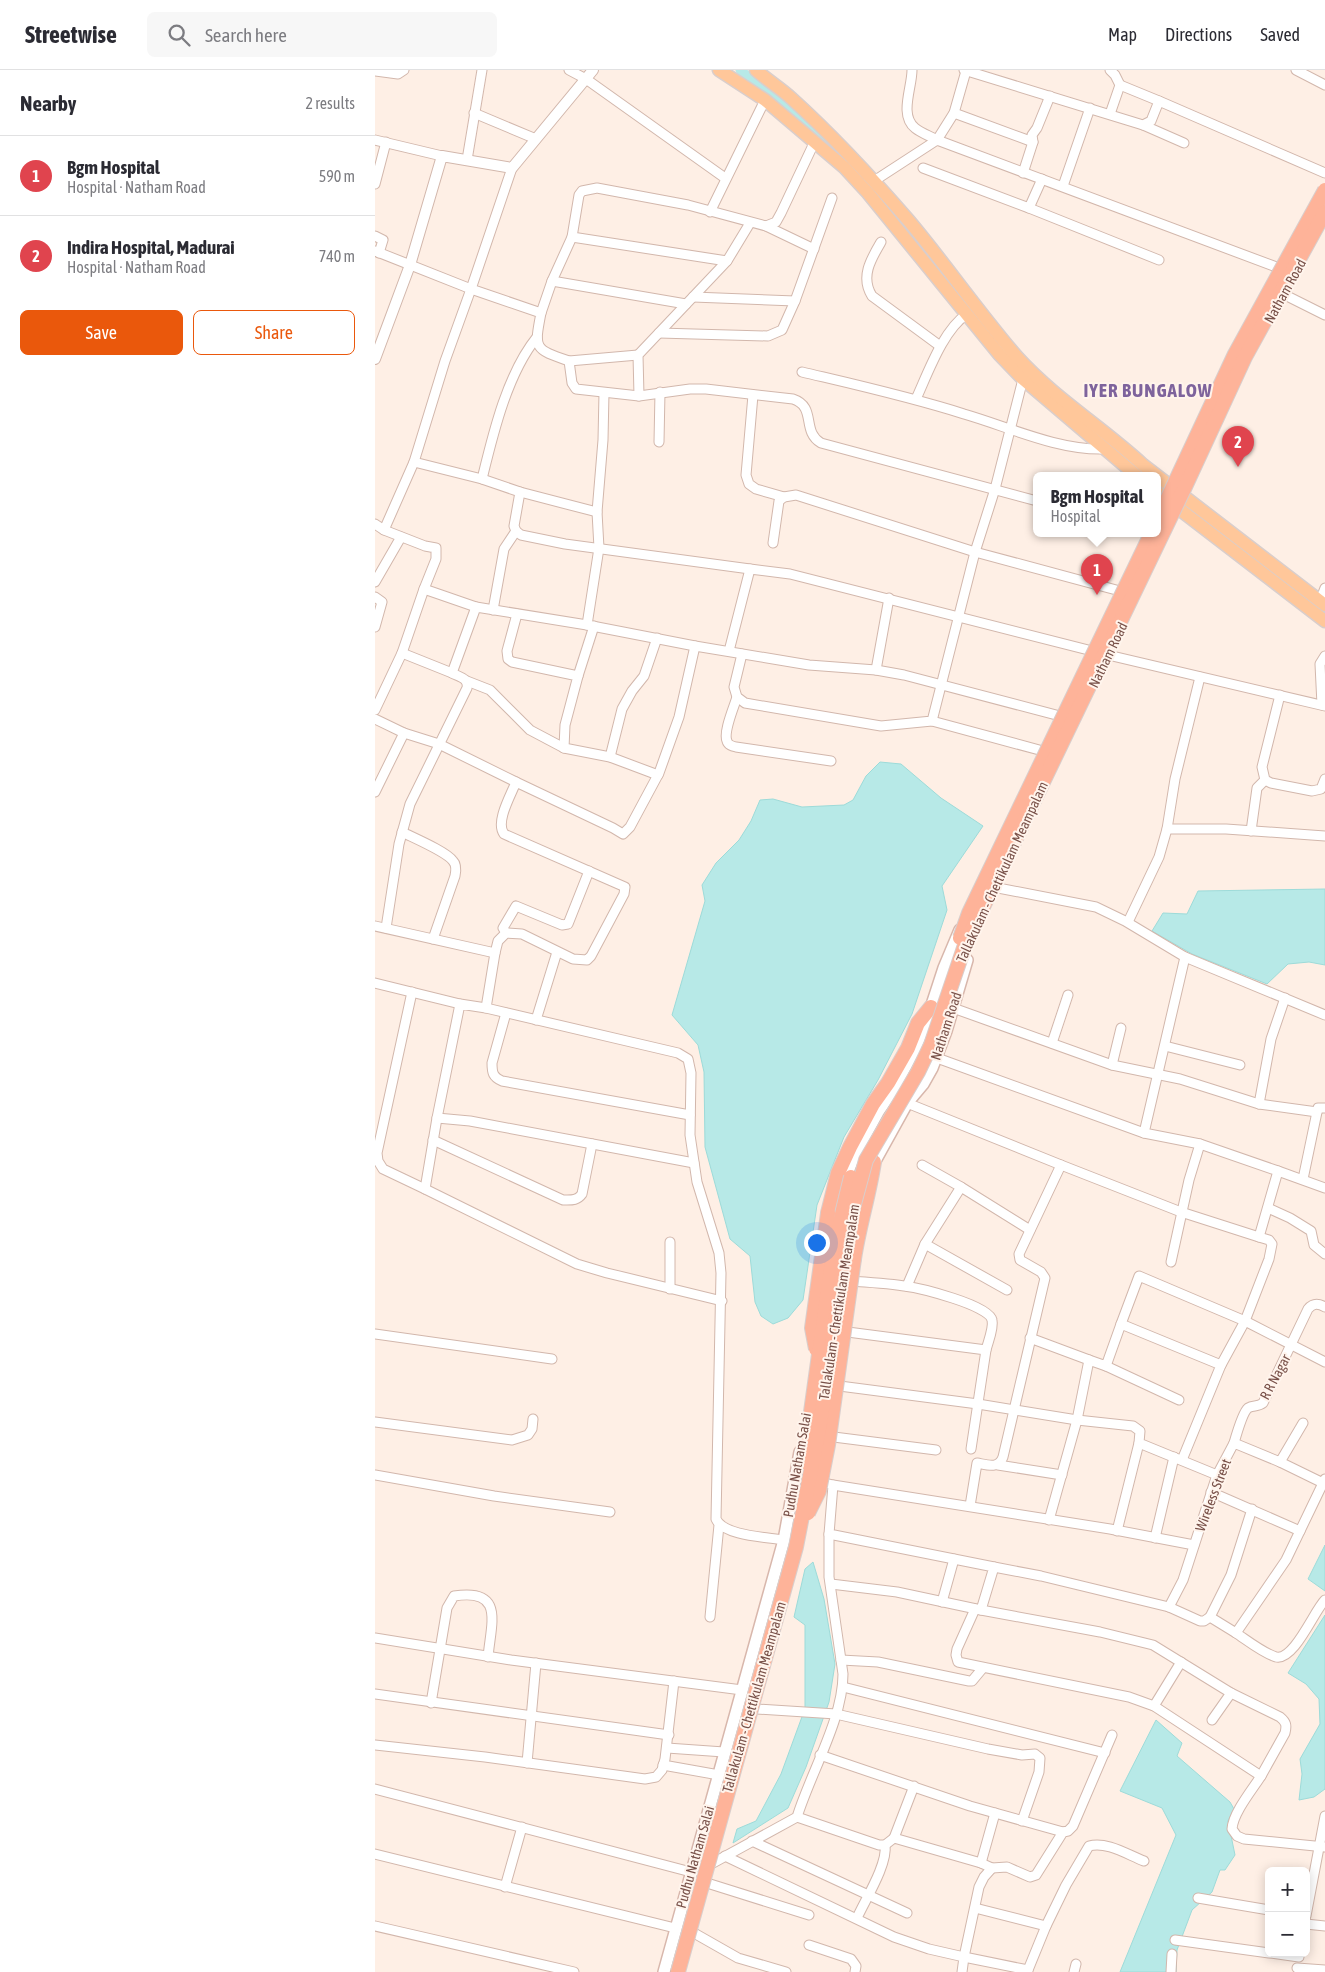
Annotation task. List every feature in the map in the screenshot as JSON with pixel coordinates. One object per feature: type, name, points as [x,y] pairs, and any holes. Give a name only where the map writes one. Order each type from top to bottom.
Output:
[{"type":"highway","points":[[1161,512],[1235,354],[1325,190]]},
{"type":"highway","name":"Tallakulam - Chettikulam Meampalam","points":[[1161,537],[1245,357],[1325,212]]},
{"type":"highway","name":"Tallakulam - Chettikulam Meampalam","points":[[669,1972],[788,1543],[804,1459],[834,1246],[844,1200],[856,1162],[877,1122],[903,1083],[919,1053],[931,1024],[951,960],[969,913],[1150,537]]},
{"type":"highway","name":"Tallakulam - Chettikulam Meampalam","points":[[678,1972],[799,1531],[820,1424],[851,1215],[866,1160],[918,1072],[931,1046],[966,942],[1161,537]]},
{"type":"highway","points":[[818,1357],[812,1328],[828,1213],[838,1173],[873,1104],[888,1083],[908,1048],[918,1023],[931,1007]]},
{"type":"highway","points":[[799,1531],[819,1490],[828,1446],[858,1229],[871,1184],[874,1162]]},
{"type":"main road","points":[[719,70],[765,100],[815,141],[869,193],[909,246],[999,354],[1023,379],[1132,472]]},
{"type":"main road","points":[[755,70],[791,99],[874,181],[1019,358],[1067,403],[1120,443],[1152,472]]},
{"type":"main road","name":"Natham Road","points":[[1161,496],[1171,486],[1230,358],[1325,183]]},
{"type":"main road","name":"Natham Road","points":[[909,1102],[923,1084],[937,1058],[975,936],[997,888],[1107,655],[1185,497],[1248,358],[1325,218]]},
{"type":"main road","points":[[1161,478],[1323,603]]},
{"type":"main road","points":[[1161,496],[1325,621]]},
{"type":"main road","name":"Natham Road","points":[[967,912],[1146,537]]},
{"type":"main road","name":"Pudhu Natham Salai","points":[[664,1972],[784,1540],[813,1372],[828,1243],[843,1182],[855,1154],[915,1049],[944,968],[967,912]]},
{"type":"main road","name":"Pudhu Natham Salai","points":[[684,1972],[802,1544],[825,1436],[854,1229],[871,1168],[909,1102]]},
{"type":"street","points":[[375,71],[398,74],[404,70]]},
{"type":"street","points":[[467,160],[482,70]]},
{"type":"street","points":[[569,70],[586,79],[725,178]]},
{"type":"street","points":[[384,530],[414,462],[445,361],[512,168],[593,70]]},
{"type":"street","points":[[912,70],[907,110],[909,120],[915,128],[937,140],[1279,268]]},
{"type":"street","points":[[874,181],[937,140],[954,113],[965,70],[1110,114],[1143,125],[1184,143]]},
{"type":"street","points":[[1110,70],[1115,75],[1119,85],[1110,114]]},
{"type":"street","points":[[1296,70],[1325,85]]},
{"type":"street","points":[[1119,85],[1325,173]]},
{"type":"street","points":[[1023,173],[1033,142],[1032,136],[1050,96]]},
{"type":"street","points":[[710,212],[725,178],[765,100]]},
{"type":"street","points":[[1143,125],[1151,121],[1159,101]]},
{"type":"street","points":[[1063,186],[1090,108]]},
{"type":"street","points":[[954,113],[1033,142]]},
{"type":"street","points":[[475,114],[536,139]]},
{"type":"street","points":[[375,140],[442,156],[512,168]]},
{"type":"street","points":[[766,226],[776,222],[815,141]]},
{"type":"street","points":[[375,184],[386,142]]},
{"type":"street","points":[[375,359],[410,265],[442,156]]},
{"type":"street","points":[[923,168],[1159,260]]},
{"type":"street","points":[[1029,208],[1042,179]]},
{"type":"street","points":[[751,223],[727,261],[638,355],[569,361],[542,350],[538,345],[537,337],[541,313],[552,281],[572,237],[579,196],[582,191],[588,188],[597,188],[688,205],[766,226],[814,249]]},
{"type":"street","points":[[659,334],[768,336],[782,330],[795,301],[832,198]]},
{"type":"street","points":[[375,236],[383,240],[377,252],[471,289],[541,313]]},
{"type":"street","points":[[572,237],[727,261]]},
{"type":"street","points":[[881,242],[869,266],[866,280],[867,289],[872,296],[940,346]]},
{"type":"street","points":[[552,281],[689,301],[795,301]]},
{"type":"street","points":[[1283,294],[1325,315]]},
{"type":"street","points":[[916,399],[940,346],[961,317],[967,314]]},
{"type":"street","points":[[482,480],[491,443],[517,367],[525,352],[537,337]]},
{"type":"street","points":[[638,355],[639,396]]},
{"type":"street","points":[[569,361],[572,383],[576,389],[639,396],[661,392],[706,389],[793,399],[801,402],[807,409],[811,434],[821,443],[1033,500]]},
{"type":"street","points":[[802,372],[916,399],[1009,427],[1046,441],[1075,448],[1103,449]]},
{"type":"street","points":[[932,721],[975,552],[995,489],[1009,427],[1023,379]]},
{"type":"street","points":[[659,442],[661,392]]},
{"type":"street","points":[[564,748],[565,725],[591,626],[599,548],[597,512],[603,440],[604,393]]},
{"type":"street","points":[[753,395],[746,475],[749,484],[756,489],[783,497],[796,495],[975,552],[1119,591]]},
{"type":"street","points":[[414,462],[597,512]]},
{"type":"street","points":[[493,610],[503,549],[515,530],[515,518],[520,492]]},
{"type":"street","points":[[773,543],[777,508],[779,501],[783,497]]},
{"type":"street","points":[[375,524],[401,537],[437,548],[437,558],[424,588],[402,654],[375,710]]},
{"type":"street","points":[[515,530],[521,535],[565,544],[791,574],[1107,655],[1323,705],[1320,664],[1325,656]]},
{"type":"street","points":[[375,582],[401,537]]},
{"type":"street","points":[[729,652],[750,569]]},
{"type":"street","points":[[424,588],[476,607],[741,654],[809,665],[876,670],[941,683],[1060,716]]},
{"type":"street","points":[[1323,603],[1325,588]]},
{"type":"street","points":[[375,597],[382,602],[375,626]]},
{"type":"street","points":[[876,670],[889,598]]},
{"type":"street","points":[[452,673],[476,607]]},
{"type":"street","points":[[517,614],[507,651],[508,659],[512,662],[578,676]]},
{"type":"street","points":[[610,757],[622,709],[626,700],[644,676],[657,638]]},
{"type":"street","points":[[375,719],[439,744],[623,834],[630,827],[658,775],[679,717],[695,646]]},
{"type":"street","points":[[402,654],[490,690],[530,730],[564,748],[610,757],[658,775]]},
{"type":"street","points":[[741,654],[734,687],[737,697],[726,734],[726,740],[729,745],[831,761]]},
{"type":"street","points":[[1128,922],[1159,857],[1167,829],[1175,779],[1200,677]]},
{"type":"street","points":[[386,928],[399,844],[410,804],[467,688],[467,681]]},
{"type":"street","points":[[1265,780],[1262,767],[1280,695]]},
{"type":"street","points":[[737,697],[745,703],[881,726],[932,721],[1043,751]]},
{"type":"street","points":[[375,792],[378,781],[405,732]]},
{"type":"street","points":[[1265,780],[1271,783],[1312,791],[1323,790],[1325,779]]},
{"type":"street","points":[[1251,831],[1257,788],[1265,780]]},
{"type":"street","points":[[486,1008],[498,941],[506,933],[522,934],[573,960],[587,960],[591,956],[624,894],[625,887],[504,834],[500,825],[517,782]]},
{"type":"street","points":[[1167,829],[1205,828],[1325,836]]},
{"type":"street","points":[[402,832],[447,856],[454,862],[456,868],[455,876],[433,939]]},
{"type":"street","points":[[506,933],[503,928],[516,906],[562,926],[568,924],[589,870]]},
{"type":"street","points":[[980,885],[1096,907],[1128,922],[1185,957],[1325,1015]]},
{"type":"street","points":[[375,926],[495,953]]},
{"type":"street","points":[[536,1020],[557,952]]},
{"type":"street","points":[[1144,1133],[1185,957]]},
{"type":"street","points":[[375,983],[684,1055],[691,1063],[690,1135],[697,1182],[719,1253],[722,1301],[716,1519],[719,1524],[739,1533],[784,1540]]},
{"type":"street","points":[[412,992],[377,1152],[377,1161],[383,1169],[577,1264],[722,1301]]},
{"type":"street","points":[[1052,1043],[1067,995]]},
{"type":"street","points":[[1259,1104],[1271,1039],[1285,998]]},
{"type":"street","points":[[425,1190],[437,1118],[460,1004]]},
{"type":"street","points":[[953,1008],[1112,1065],[1180,1079],[1259,1104],[1321,1110],[1303,1179]]},
{"type":"street","points":[[506,1013],[492,1063],[493,1076],[496,1078],[502,1081],[690,1115]]},
{"type":"street","points":[[1112,1065],[1121,1028]]},
{"type":"street","points":[[1165,1046],[1240,1065]]},
{"type":"street","points":[[937,1058],[1144,1133],[1200,1144],[1325,1188]]},
{"type":"street","points":[[909,1102],[1181,1212],[1269,1240],[1272,1244],[1245,1321],[1221,1365],[1178,1459],[1155,1538]]},
{"type":"street","points":[[437,1118],[470,1121],[694,1163]]},
{"type":"street","points":[[433,1140],[563,1200],[574,1200],[582,1194],[592,1144]]},
{"type":"street","points":[[1171,1262],[1181,1212],[1200,1144]]},
{"type":"street","points":[[922,1165],[1030,1230]]},
{"type":"street","points":[[998,1465],[1003,1457],[1045,1278],[1041,1272],[1025,1265],[1020,1260],[1019,1254],[1061,1165]]},
{"type":"street","points":[[1259,1237],[1279,1171]]},
{"type":"street","points":[[907,1286],[925,1244],[961,1187]]},
{"type":"street","points":[[1268,1208],[1290,1218],[1311,1231],[1314,1245],[1325,1254]]},
{"type":"street","points":[[670,1242],[670,1289]]},
{"type":"street","points":[[925,1244],[1007,1290]]},
{"type":"street","points":[[1106,1366],[1139,1276],[1245,1321],[1325,1362]]},
{"type":"street","points":[[847,1281],[907,1286],[933,1292],[981,1309],[989,1314],[992,1320],[971,1449]]},
{"type":"street","name":"R R Nagar","points":[[1234,1442],[1245,1411],[1251,1407],[1258,1407],[1263,1403],[1308,1309],[1316,1304],[1325,1307]]},
{"type":"street","points":[[1121,1324],[1221,1365]]},
{"type":"street","points":[[841,1330],[986,1350]]},
{"type":"street","points":[[375,1334],[552,1360]]},
{"type":"street","points":[[1031,1338],[1106,1366],[1179,1400]]},
{"type":"street","points":[[1049,1520],[1077,1420],[1089,1360]]},
{"type":"street","points":[[833,1385],[1013,1409],[1077,1420],[1133,1426],[1139,1431],[1139,1443],[1117,1531]]},
{"type":"street","points":[[375,1422],[512,1440],[528,1435],[532,1429],[533,1419]]},
{"type":"street","points":[[1280,1462],[1303,1423]]},
{"type":"street","points":[[825,1436],[936,1450]]},
{"type":"street","name":"Wireless Street","points":[[1169,1607],[1183,1580],[1217,1475],[1234,1442],[1324,1481]]},
{"type":"street","points":[[1139,1443],[1217,1475]]},
{"type":"street","points":[[971,1506],[977,1463],[1062,1475]]},
{"type":"street","points":[[375,1475],[494,1496],[610,1512]]},
{"type":"street","points":[[816,1481],[1194,1545]]},
{"type":"street","points":[[1236,1633],[1286,1560],[1324,1481]]},
{"type":"street","points":[[713,1863],[797,1817],[836,1714],[843,1687],[828,1562],[833,1485]]},
{"type":"street","points":[[1211,1492],[1300,1531]]},
{"type":"street","points":[[829,1534],[1041,1576],[1169,1607],[1199,1621],[1204,1621],[1210,1617],[1231,1575],[1252,1509]]},
{"type":"street","points":[[710,1617],[719,1524]]},
{"type":"street","points":[[942,1602],[954,1559]]},
{"type":"street","points":[[994,1567],[978,1610],[956,1655],[958,1662],[962,1665],[1102,1690],[1154,1706],[1261,1776]]},
{"type":"street","points":[[831,1584],[897,1592],[978,1610],[1101,1632],[1143,1642],[1161,1649],[1231,1693],[1285,1721],[1285,1733],[1233,1825],[1237,1836],[1323,1847]]},
{"type":"street","points":[[431,1703],[447,1608],[455,1596],[475,1595],[483,1597],[488,1601],[492,1609],[488,1657]]},
{"type":"street","points":[[1210,1617],[1278,1658],[1290,1652],[1325,1600]]},
{"type":"street","points":[[375,1638],[536,1664],[742,1690]]},
{"type":"street","points":[[841,1660],[878,1662],[969,1681],[972,1681],[982,1668]]},
{"type":"street","points":[[1154,1706],[1181,1662]]},
{"type":"street","points":[[527,1763],[533,1715],[536,1664]]},
{"type":"street","points":[[375,1745],[645,1779],[656,1777],[663,1765],[667,1748],[674,1681]]},
{"type":"street","points":[[843,1687],[1105,1753]]},
{"type":"street","points":[[1212,1720],[1231,1693]]},
{"type":"street","points":[[375,1694],[669,1735]]},
{"type":"street","points":[[757,1709],[836,1714],[988,1749],[1022,1755],[1035,1754],[1041,1763],[1022,1821]]},
{"type":"street","points":[[820,1755],[995,1813],[1063,1832],[1068,1831],[1073,1826],[1112,1735]]},
{"type":"street","points":[[667,1748],[725,1752]]},
{"type":"street","points":[[663,1765],[719,1775]]},
{"type":"street","points":[[797,1817],[869,1842],[885,1845],[894,1838],[914,1786]]},
{"type":"street","points":[[375,1789],[691,1872]]},
{"type":"street","points":[[981,1863],[995,1813]]},
{"type":"street","points":[[1307,1912],[1323,1847],[1325,1816]]},
{"type":"street","points":[[505,1887],[523,1827]]},
{"type":"street","points":[[894,1838],[981,1863],[992,1868],[1007,1867],[1034,1877],[1063,1832]]},
{"type":"street","points":[[752,1840],[907,1913]]},
{"type":"street","points":[[725,1856],[894,1937],[929,1950],[1028,1971],[1046,1926],[1070,1876],[1089,1846],[1095,1844],[1106,1846],[1144,1861]]},
{"type":"street","points":[[857,1918],[883,1864],[886,1852],[885,1845]]},
{"type":"street","points":[[375,1854],[675,1928]]},
{"type":"street","points":[[962,1972],[979,1887],[984,1877],[992,1868]]},
{"type":"street","points":[[707,1883],[809,1915]]},
{"type":"street","points":[[1197,1898],[1265,1909]]},
{"type":"street","points":[[975,1908],[1046,1926]]},
{"type":"street","points":[[1310,1924],[1325,1926]]},
{"type":"street","points":[[375,1926],[574,1972]]},
{"type":"street","points":[[694,1933],[738,1958],[786,1972]]},
{"type":"street","points":[[1175,1940],[1265,1952]]},
{"type":"street","points":[[809,1946],[851,1959],[856,1966],[855,1972]]},
{"type":"street","points":[[1171,1972],[1172,1954]]},
{"type":"street","points":[[1299,1957],[1297,1970],[1325,1970]]},
{"type":"water","points":[[880,762],[901,764],[941,798],[983,826],[942,886],[947,910],[912,1014],[878,1080],[844,1137],[817,1205],[803,1300],[788,1318],[773,1324],[761,1316],[755,1302],[750,1256],[730,1239],[705,1147],[704,1072],[698,1045],[672,1015],[705,901],[702,885],[716,863],[739,840],[751,821],[760,800],[773,799],[802,807],[844,805],[853,800],[866,776]]},
{"type":"water","points":[[1325,889],[1325,965],[1309,962],[1288,964],[1267,984],[1192,954],[1152,931],[1163,913],[1187,914],[1198,891]]},
{"type":"water","points":[[1325,1545],[1325,1591],[1308,1579]]},
{"type":"water","points":[[813,1562],[824,1599],[835,1664],[829,1702],[806,1767],[788,1808],[733,1843],[737,1829],[756,1821],[781,1774],[805,1708],[805,1625],[794,1617],[805,1569]]},
{"type":"water","points":[[1325,1615],[1325,1789],[1314,1797],[1299,1800],[1302,1774],[1300,1759],[1320,1724],[1319,1699],[1306,1684],[1288,1673]]},
{"type":"water","points":[[1156,1720],[1182,1743],[1177,1756],[1230,1802],[1234,1809],[1228,1821],[1235,1855],[1225,1870],[1220,1870],[1212,1892],[1192,1910],[1177,1950],[1176,1972],[1120,1972],[1176,1835],[1162,1808],[1120,1791]]},
{"type":"waterway","points":[[740,70],[778,99],[851,166]]},
{"type":"waterway","points":[[891,209],[952,287]]},
{"type":"waterway","points":[[1136,467],[1142,472]]},
{"type":"waterway","points":[[1214,528],[1263,566]]},
{"type":"place","name":"Indira Hospital, Madurai","points":[[1238,467]]},
{"type":"place","name":"Bgm Hospital","points":[[1097,595]]},
{"type":"district","name":"IYER BUNGALOW","points":[[1148,390]]}]
